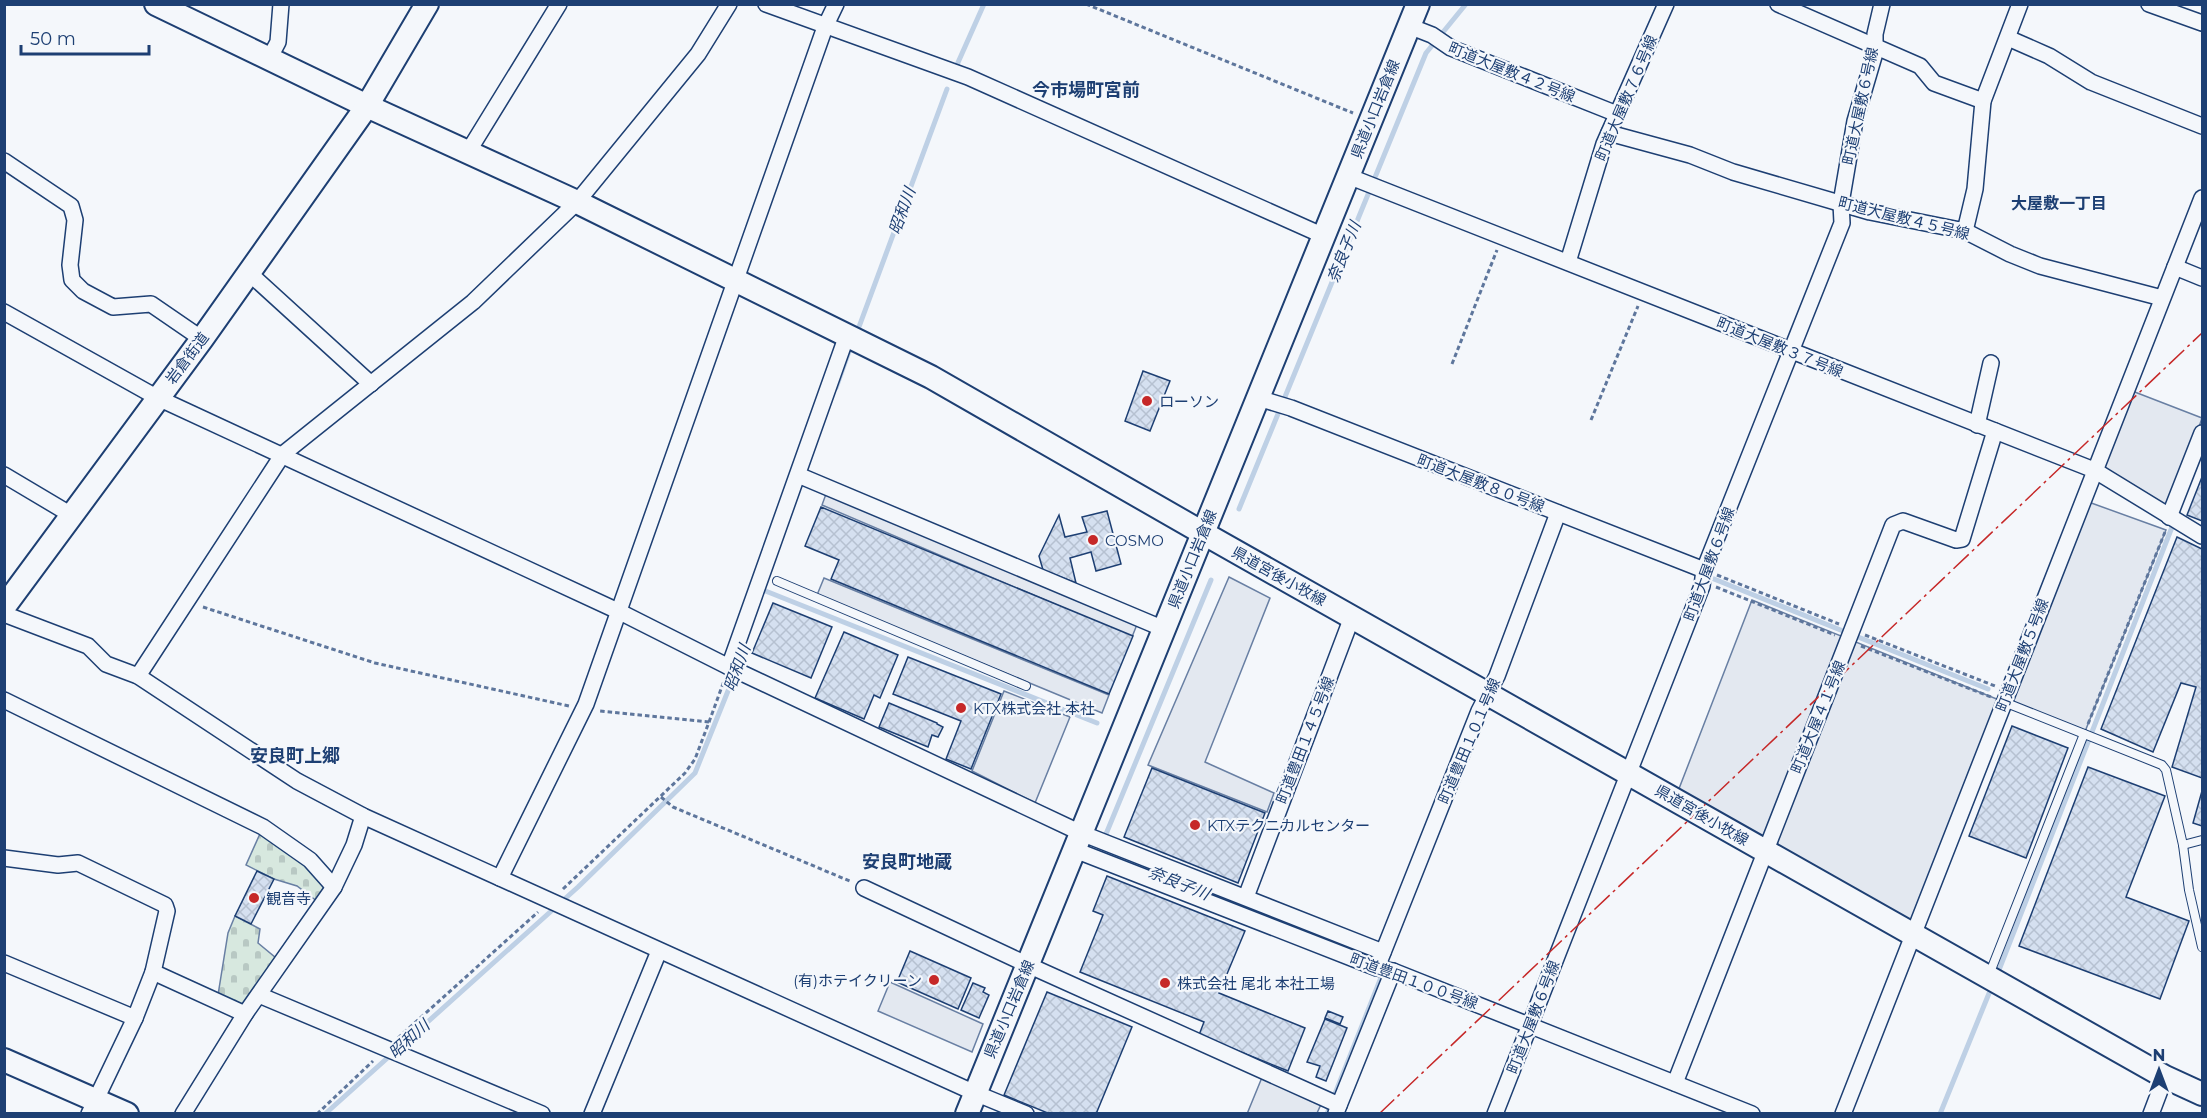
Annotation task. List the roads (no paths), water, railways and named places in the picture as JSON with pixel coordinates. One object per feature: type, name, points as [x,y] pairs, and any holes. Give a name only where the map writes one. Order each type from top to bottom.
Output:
[{"type":"main road","name":"県道宮後小牧線","points":[[156,4],[367,106],[578,202],[931,377],[1913,935],[2165,1077],[2202,1094]]},
{"type":"main road","name":"岩倉街道","points":[[4,607],[202,339],[367,106],[427,4]]},
{"type":"main road","name":"県道小口岩倉線","points":[[971,1103],[1164,629],[1194,528],[1258,398],[1371,120],[1411,11]]},
{"type":"main road","points":[[4,1060],[92,1107],[127,1113]]},
{"type":"street","points":[[269,59],[278,42],[281,4]]},
{"type":"street","points":[[468,152],[559,4]]},
{"type":"street","points":[[138,676],[283,454],[473,302],[578,202],[699,54],[729,4]]},
{"type":"street","points":[[766,4],[968,77],[1324,236]]},
{"type":"street","points":[[500,878],[584,709],[825,27],[836,4]]},
{"type":"street","name":"町道大屋敷７６号線","points":[[1568,262],[1609,133],[1666,4]]},
{"type":"street","points":[[1778,4],[1920,66],[1934,83],[1983,101]]},
{"type":"street","name":"町道大屋敷６号線","points":[[1495,1113],[1702,586],[1704,570],[1842,223],[1841,202],[1855,121],[1875,53],[1875,34],[1882,4]]},
{"type":"street","points":[[1965,231],[1975,189],[1983,101],[2020,4]]},
{"type":"street","points":[[2149,4],[2202,23]]},
{"type":"street","name":"町道大屋敷４２号線","points":[[1411,11],[1432,35],[1451,48],[1617,114]]},
{"type":"street","points":[[2008,38],[2049,56],[2091,82],[2202,126]]},
{"type":"street","name":"町道大屋敷４５号線","points":[[1609,133],[1689,155],[1754,178],[1870,212],[1965,231],[2010,254],[2040,266],[2162,298]]},
{"type":"street","points":[[4,161],[71,206],[75,220],[70,265],[72,279],[83,291],[113,307],[151,304],[202,339]]},
{"type":"street","name":"町道大屋敷３７号線","points":[[1348,176],[2094,470],[2202,536]]},
{"type":"street","name":"町道大屋敷５号線","points":[[1843,1113],[2202,198]]},
{"type":"street","points":[[2175,267],[2202,278]]},
{"type":"street","points":[[248,272],[371,384]]},
{"type":"street","points":[[4,312],[158,398],[620,612],[1078,842],[1246,897],[1383,952]]},
{"type":"street","points":[[736,670],[854,338]]},
{"type":"street","points":[[1977,425],[1991,363]]},
{"type":"street","name":"町道大屋敷８０号線","points":[[1258,398],[1291,408],[1704,570]]},
{"type":"street","name":"町道大屋４１号線","points":[[1675,1083],[1893,525],[1903,521],[1956,540],[1962,539],[1995,431]]},
{"type":"street","points":[[2169,517],[2202,433]]},
{"type":"street","points":[[4,476],[73,516]]},
{"type":"street","points":[[804,477],[1164,629]]},
{"type":"street","name":"町道豊田１０１号線","points":[[1377,968],[1479,711],[1497,676],[1558,513]]},
{"type":"street","points":[[4,614],[88,646],[106,664],[138,676],[297,781],[363,816],[659,951],[971,1103],[1026,1113]]},
{"type":"street","name":"町道豊田１４５号線","points":[[1246,897],[1352,617]]},
{"type":"street","points":[[4,700],[262,827],[310,860],[334,887]]},
{"type":"street","points":[[183,1113],[245,1014],[334,887],[354,845],[363,816]]},
{"type":"street","name":"町道豊田１００号線","points":[[1078,842],[1239,915],[1377,968],[1394,971],[1752,1113]]},
{"type":"street","points":[[4,858],[57,865],[78,863],[165,905],[167,911],[153,972],[135,1018],[92,1107]]},
{"type":"street","points":[[864,888],[1338,1109],[1394,971]]},
{"type":"street","points":[[592,1113],[659,951]]},
{"type":"street","points":[[4,963],[135,1018]]},
{"type":"street","points":[[153,972],[245,1014]]},
{"type":"street","points":[[259,995],[542,1113]]},
{"type":"street","points":[[2151,1113],[2165,1077]]},
{"type":"lane","points":[[777,581],[1026,686]]},
{"type":"lane","points":[[2004,702],[2162,765],[2166,770],[2183,845],[2189,890],[2202,946]]},
{"type":"lane","points":[[1988,976],[2084,734]]},
{"type":"lane","points":[[2183,845],[2202,840]]},
{"type":"lane","points":[[1239,915],[1246,897]]},
{"type":"waterway","name":"昭和川","points":[[956,67],[984,4]]},
{"type":"waterway","name":"奈良子川","points":[[1239,509],[1426,53],[1466,4]]},
{"type":"waterway","name":"昭和川","points":[[856,335],[947,89]]},
{"type":"waterway","name":"昭和川","points":[[836,388],[852,343]]},
{"type":"waterway","points":[[1997,975],[2174,522]]},
{"type":"waterway","points":[[1709,577],[1843,631]]},
{"type":"waterway","name":"奈良子川","points":[[1211,580],[1099,851],[1328,941]]},
{"type":"waterway","points":[[763,590],[1097,723]]},
{"type":"waterway","points":[[1853,635],[1988,689]]},
{"type":"waterway","name":"昭和川","points":[[325,1114],[578,887],[695,773],[736,671]]},
{"type":"waterway","name":"奈良子川","points":[[1327,1114],[1384,970]]},
{"type":"waterway","points":[[1940,1114],[1992,986]]},
{"type":"place","name":"ローソン","points":[[1147,401]]},
{"type":"place","name":"COSMO","points":[[1093,540]]},
{"type":"place","name":"KTX株式会社 本社","points":[[961,708]]},
{"type":"place","name":"KTXテクニカルセンター","points":[[1195,825]]},
{"type":"place","name":"観音寺","points":[[254,898]]},
{"type":"place","name":"(有)ホテイクリーン","points":[[934,980]]},
{"type":"place","name":"株式会社 尾北 本社工場","points":[[1165,983]]},
{"type":"district","name":"今市場町宮前","points":[[1086,90]]},
{"type":"district","name":"大屋敷一丁目","points":[[2059,203]]},
{"type":"district","name":"安良町上郷","points":[[295,756]]},
{"type":"district","name":"安良町地蔵","points":[[907,862]]}]
